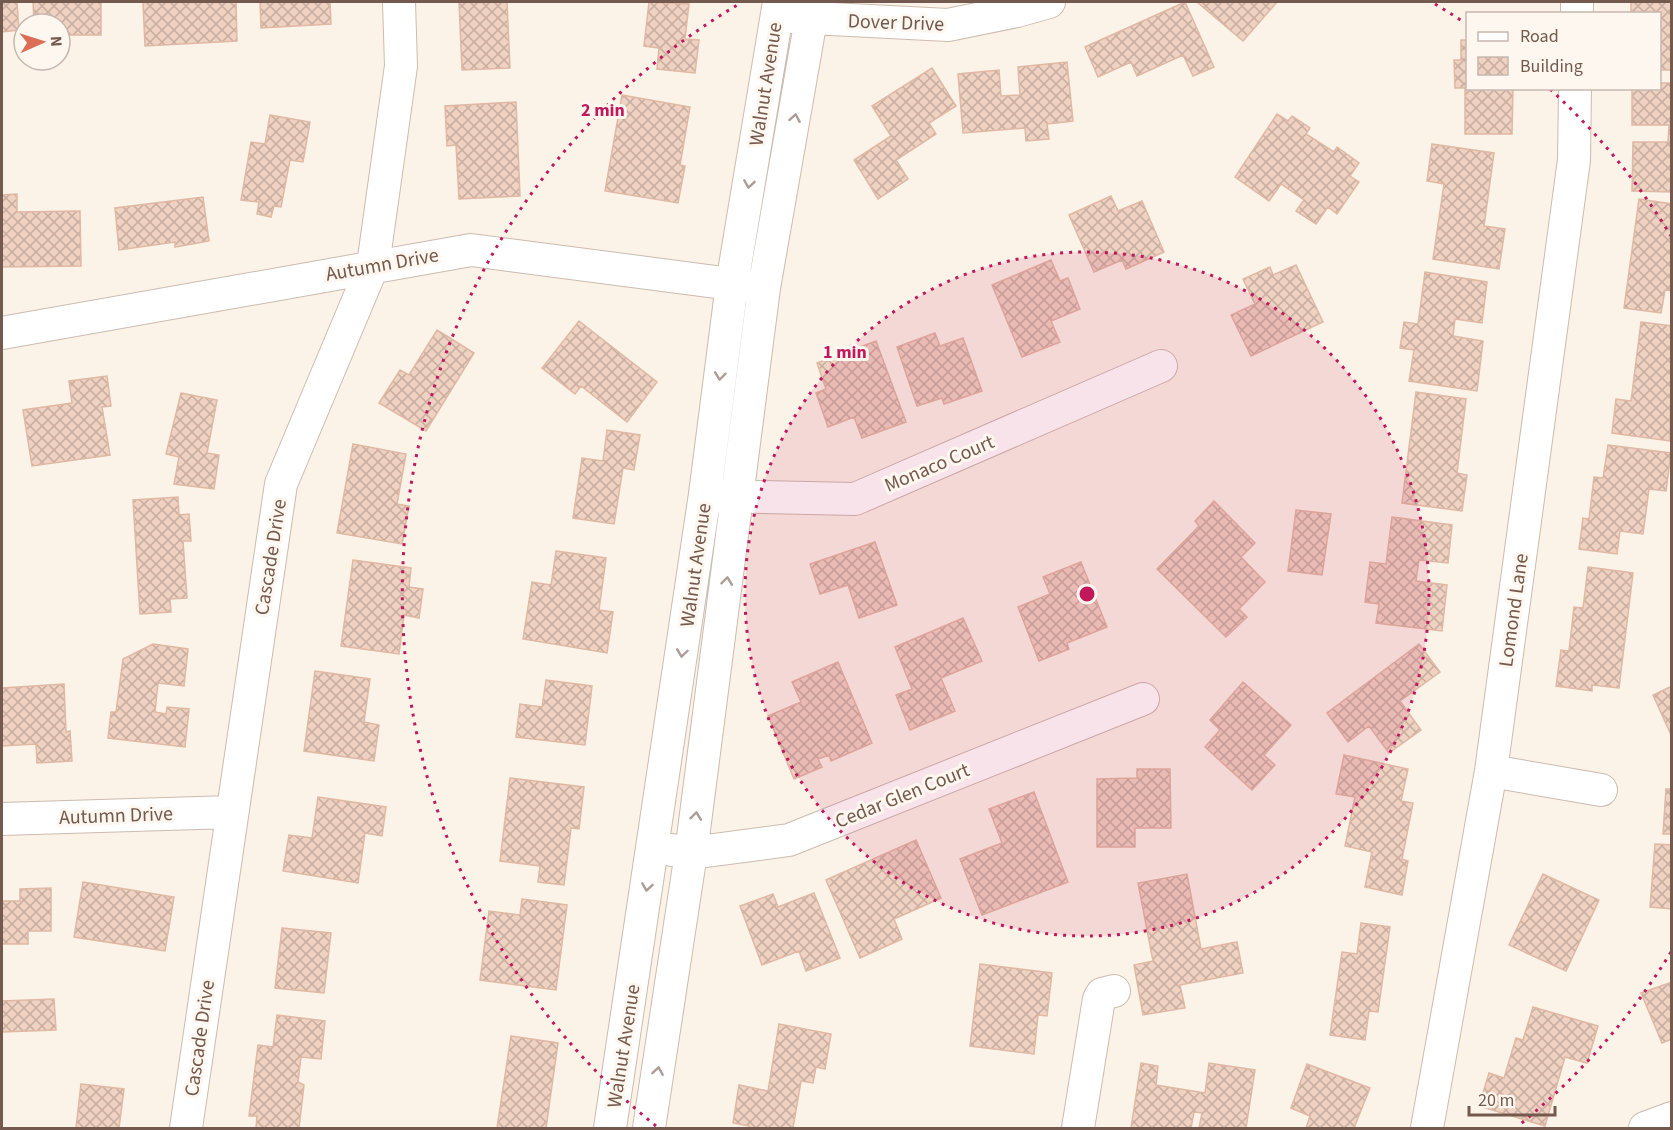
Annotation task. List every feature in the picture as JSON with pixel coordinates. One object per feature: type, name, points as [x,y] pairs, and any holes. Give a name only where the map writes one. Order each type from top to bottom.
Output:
[{"type":"street","name":"Cascade Drive","points":[[186,1128],[281,484],[373,265],[401,66],[399,2]]},
{"type":"street","name":"Dover Drive","points":[[778,8],[948,25],[1049,2]]},
{"type":"street","name":"Walnut Avenue","points":[[610,1128],[705,494],[732,284],[778,8]]},
{"type":"street","name":"Walnut Avenue","points":[[649,1128],[692,853],[764,288],[813,10]]},
{"type":"street","name":"Lomond Lane","points":[[1427,1128],[1491,771],[1574,160],[1575,90]]},
{"type":"street","name":"Autumn Drive","points":[[2,333],[373,265],[471,250],[764,288]]},
{"type":"street","name":"Monaco Court","points":[[705,494],[738,498],[855,500],[1161,366]]},
{"type":"street","name":"Cedar Glen Court","points":[[653,848],[692,853],[789,840],[1143,699]]},
{"type":"street","points":[[1491,771],[1601,790]]},
{"type":"street","name":"Autumn Drive","points":[[2,819],[231,812]]},
{"type":"street","points":[[1078,1128],[1099,999],[1102,994],[1114,991]]},
{"type":"street","points":[[1645,1128],[1671,1118]]},
{"type":"building","points":[[2,2],[17,2],[18,12],[12,12],[12,31],[2,32]]},
{"type":"building","points":[[33,2],[101,2],[101,35],[72,35],[72,12],[33,12]]},
{"type":"building","points":[[143,2],[236,2],[237,41],[145,46]]},
{"type":"building","points":[[260,2],[330,2],[331,24],[261,28]]},
{"type":"building","points":[[459,2],[507,2],[510,68],[462,70]]},
{"type":"building","points":[[649,2],[689,4],[685,39],[699,40],[695,73],[657,69],[659,48],[644,46]]},
{"type":"building","points":[[1185,2],[1214,67],[1193,76],[1183,55],[1137,76],[1131,62],[1098,77],[1085,47]]},
{"type":"building","points":[[1197,2],[1277,2],[1243,41]]},
{"type":"building","points":[[1631,2],[1672,2],[1672,70],[1661,70],[1661,12],[1631,12]]},
{"type":"building","points":[[1461,40],[1466,40],[1466,90],[1513,90],[1512,134],[1465,134],[1465,88],[1455,88],[1454,60],[1461,60]]},
{"type":"building","points":[[1067,62],[1073,121],[1047,124],[1049,139],[1026,141],[1025,128],[963,133],[958,74],[999,70],[1001,96],[1020,95],[1018,67]]},
{"type":"building","points":[[932,68],[956,106],[929,123],[936,134],[896,160],[908,179],[878,199],[854,160],[891,136],[872,106]]},
{"type":"building","points":[[1661,83],[1672,83],[1672,192],[1632,191],[1633,142],[1668,142],[1669,125],[1632,125],[1632,90],[1661,90]]},
{"type":"building","points":[[622,95],[690,107],[680,165],[685,166],[678,203],[605,191]]},
{"type":"building","points":[[516,102],[520,196],[459,199],[456,145],[447,146],[445,106]]},
{"type":"building","points":[[1277,114],[1288,121],[1292,116],[1310,128],[1306,134],[1334,152],[1337,147],[1359,163],[1350,176],[1359,182],[1337,214],[1328,207],[1316,224],[1296,211],[1304,200],[1281,184],[1269,201],[1235,177]]},
{"type":"building","points":[[270,115],[310,122],[303,162],[290,160],[281,207],[274,206],[271,217],[257,214],[259,202],[241,200],[251,142],[265,144]]},
{"type":"building","points":[[1432,144],[1494,153],[1484,226],[1505,229],[1499,269],[1433,259],[1444,184],[1427,181]]},
{"type":"building","points":[[17,194],[17,212],[80,211],[81,266],[2,267],[2,195]]},
{"type":"building","points":[[1111,196],[1118,211],[1142,201],[1164,252],[1126,269],[1122,260],[1094,272],[1069,215]]},
{"type":"building","points":[[203,197],[209,241],[175,247],[175,242],[119,250],[115,208]]},
{"type":"building","points":[[1639,199],[1672,204],[1672,291],[1665,290],[1661,313],[1624,308]]},
{"type":"building","points":[[1051,260],[1060,281],[1068,278],[1080,309],[1051,321],[1060,342],[1022,357],[992,285]]},
{"type":"building","points":[[1296,265],[1323,322],[1251,356],[1231,315],[1255,304],[1243,279],[1270,267],[1273,275]]},
{"type":"building","points":[[1425,272],[1487,282],[1482,323],[1455,319],[1453,336],[1483,341],[1477,391],[1409,381],[1414,350],[1400,348],[1404,322],[1418,324]]},
{"type":"building","points":[[579,321],[657,382],[627,422],[581,386],[575,394],[542,368]]},
{"type":"building","points":[[1641,322],[1672,326],[1670,441],[1612,433],[1616,399],[1631,401]]},
{"type":"building","points":[[437,330],[474,353],[426,431],[379,403],[400,370],[409,375]]},
{"type":"building","points":[[935,333],[940,346],[963,338],[982,391],[944,404],[942,398],[917,406],[897,347]]},
{"type":"building","points":[[876,341],[906,422],[862,438],[854,417],[828,427],[816,393],[826,389],[817,363]]},
{"type":"building","points":[[107,376],[111,406],[102,407],[110,455],[32,466],[23,410],[72,403],[69,381]]},
{"type":"building","points":[[1416,392],[1466,399],[1457,473],[1467,475],[1462,511],[1402,503]]},
{"type":"building","points":[[181,393],[217,400],[207,453],[219,455],[214,489],[174,484],[179,457],[166,454]]},
{"type":"building","points":[[607,430],[640,435],[634,470],[623,468],[614,524],[573,518],[582,458],[603,461]]},
{"type":"building","points":[[353,444],[406,454],[397,504],[409,506],[402,544],[337,533]]},
{"type":"building","points":[[1608,445],[1671,453],[1666,491],[1649,489],[1643,534],[1620,531],[1617,554],[1579,549],[1583,518],[1589,519],[1594,477],[1603,478]]},
{"type":"building","points":[[178,497],[179,515],[189,514],[191,541],[183,541],[187,598],[170,599],[171,612],[140,614],[133,500]]},
{"type":"building","points":[[1214,501],[1255,543],[1241,557],[1265,582],[1239,609],[1247,617],[1226,637],[1157,569],[1199,526],[1195,521]]},
{"type":"building","points":[[1296,510],[1331,514],[1322,575],[1288,571]]},
{"type":"building","points":[[1392,517],[1452,525],[1448,563],[1419,560],[1416,581],[1447,585],[1442,631],[1376,623],[1379,604],[1365,602],[1370,562],[1386,564]]},
{"type":"building","points":[[875,542],[897,605],[859,618],[848,585],[820,594],[810,564]]},
{"type":"building","points":[[556,551],[606,558],[599,610],[613,612],[607,653],[523,639],[532,582],[551,585]]},
{"type":"building","points":[[353,560],[411,568],[409,587],[423,589],[419,618],[404,615],[399,654],[341,646]]},
{"type":"building","points":[[1081,562],[1107,627],[1067,643],[1069,649],[1039,661],[1018,607],[1050,594],[1043,577]]},
{"type":"building","points":[[1588,567],[1633,573],[1619,688],[1592,685],[1592,691],[1556,686],[1561,650],[1569,651],[1574,607],[1583,608]]},
{"type":"building","points":[[963,618],[982,661],[941,678],[955,711],[910,730],[896,695],[912,689],[895,647]]},
{"type":"building","points":[[153,644],[188,649],[184,686],[158,683],[155,712],[166,714],[167,707],[189,709],[185,747],[108,738],[111,712],[116,712],[123,659]]},
{"type":"building","points":[[1419,644],[1440,672],[1400,701],[1421,730],[1389,753],[1369,726],[1348,742],[1327,713]]},
{"type":"building","points":[[838,662],[872,743],[831,761],[829,755],[818,759],[822,767],[794,779],[768,716],[801,702],[792,682]]},
{"type":"building","points":[[315,671],[370,679],[364,722],[379,725],[374,761],[304,751]]},
{"type":"building","points":[[546,680],[592,686],[585,745],[516,737],[520,704],[542,707]]},
{"type":"building","points":[[1243,682],[1291,725],[1264,755],[1275,765],[1252,790],[1205,747],[1220,730],[1210,720]]},
{"type":"building","points":[[64,684],[66,732],[70,731],[72,761],[37,763],[36,744],[2,746],[2,688]]},
{"type":"building","points":[[1672,686],[1672,737],[1653,695]]},
{"type":"building","points":[[1344,755],[1408,769],[1401,801],[1413,803],[1402,859],[1408,861],[1402,895],[1365,887],[1372,852],[1345,846],[1355,797],[1336,794]]},
{"type":"building","points":[[1137,769],[1170,769],[1171,828],[1135,828],[1135,847],[1097,847],[1097,779],[1137,778]]},
{"type":"building","points":[[510,778],[584,787],[579,829],[571,828],[564,885],[538,882],[540,866],[500,861]]},
{"type":"building","points":[[1666,789],[1672,789],[1672,834],[1663,834]]},
{"type":"building","points":[[1034,792],[1068,882],[982,915],[960,859],[1002,843],[989,809]]},
{"type":"building","points":[[318,797],[386,807],[382,836],[365,833],[358,883],[283,871],[289,835],[312,838]]},
{"type":"building","points":[[916,840],[941,898],[894,919],[902,939],[860,958],[826,880]]},
{"type":"building","points":[[1655,844],[1672,845],[1672,909],[1650,907]]},
{"type":"building","points":[[1187,874],[1201,949],[1237,942],[1243,973],[1180,985],[1185,1008],[1143,1015],[1134,965],[1153,961],[1138,883]]},
{"type":"building","points":[[1543,874],[1599,900],[1566,971],[1509,945]]},
{"type":"building","points":[[83,882],[174,897],[165,951],[74,937]]},
{"type":"building","points":[[51,888],[51,931],[28,931],[28,944],[2,944],[2,901],[20,901],[20,889]]},
{"type":"building","points":[[814,893],[840,958],[806,971],[799,951],[762,965],[740,906],[773,894],[778,907]]},
{"type":"building","points":[[522,899],[567,905],[556,990],[480,980],[489,911],[520,915]]},
{"type":"building","points":[[1361,923],[1390,927],[1378,1012],[1369,1011],[1365,1040],[1330,1035],[1342,952],[1357,954]]},
{"type":"building","points":[[282,928],[331,933],[324,993],[275,988]]},
{"type":"building","points":[[980,964],[1052,973],[1047,1016],[1038,1015],[1034,1054],[970,1046]]},
{"type":"building","points":[[1672,982],[1672,1039],[1662,1043],[1641,993]]},
{"type":"building","points":[[54,999],[56,1030],[2,1032],[2,1001]]},
{"type":"building","points":[[1533,1007],[1598,1026],[1587,1063],[1565,1057],[1545,1126],[1479,1106],[1489,1073],[1504,1078],[1516,1038],[1523,1040]]},
{"type":"building","points":[[277,1015],[325,1021],[321,1059],[301,1057],[298,1082],[304,1085],[299,1128],[256,1128],[257,1116],[249,1116],[258,1045],[273,1047]]},
{"type":"building","points":[[779,1024],[831,1034],[825,1069],[816,1067],[813,1083],[801,1081],[793,1128],[749,1128],[749,1126],[733,1123],[739,1085],[768,1091]]},
{"type":"building","points":[[511,1036],[558,1043],[546,1128],[497,1128]]},
{"type":"building","points":[[1141,1063],[1158,1066],[1156,1085],[1205,1093],[1209,1063],[1255,1070],[1246,1128],[1199,1128],[1202,1113],[1194,1112],[1191,1128],[1131,1128]]},
{"type":"building","points":[[1307,1064],[1370,1088],[1354,1128],[1306,1128],[1310,1116],[1291,1108]]},
{"type":"building","points":[[81,1084],[124,1089],[119,1128],[76,1128]]}]
